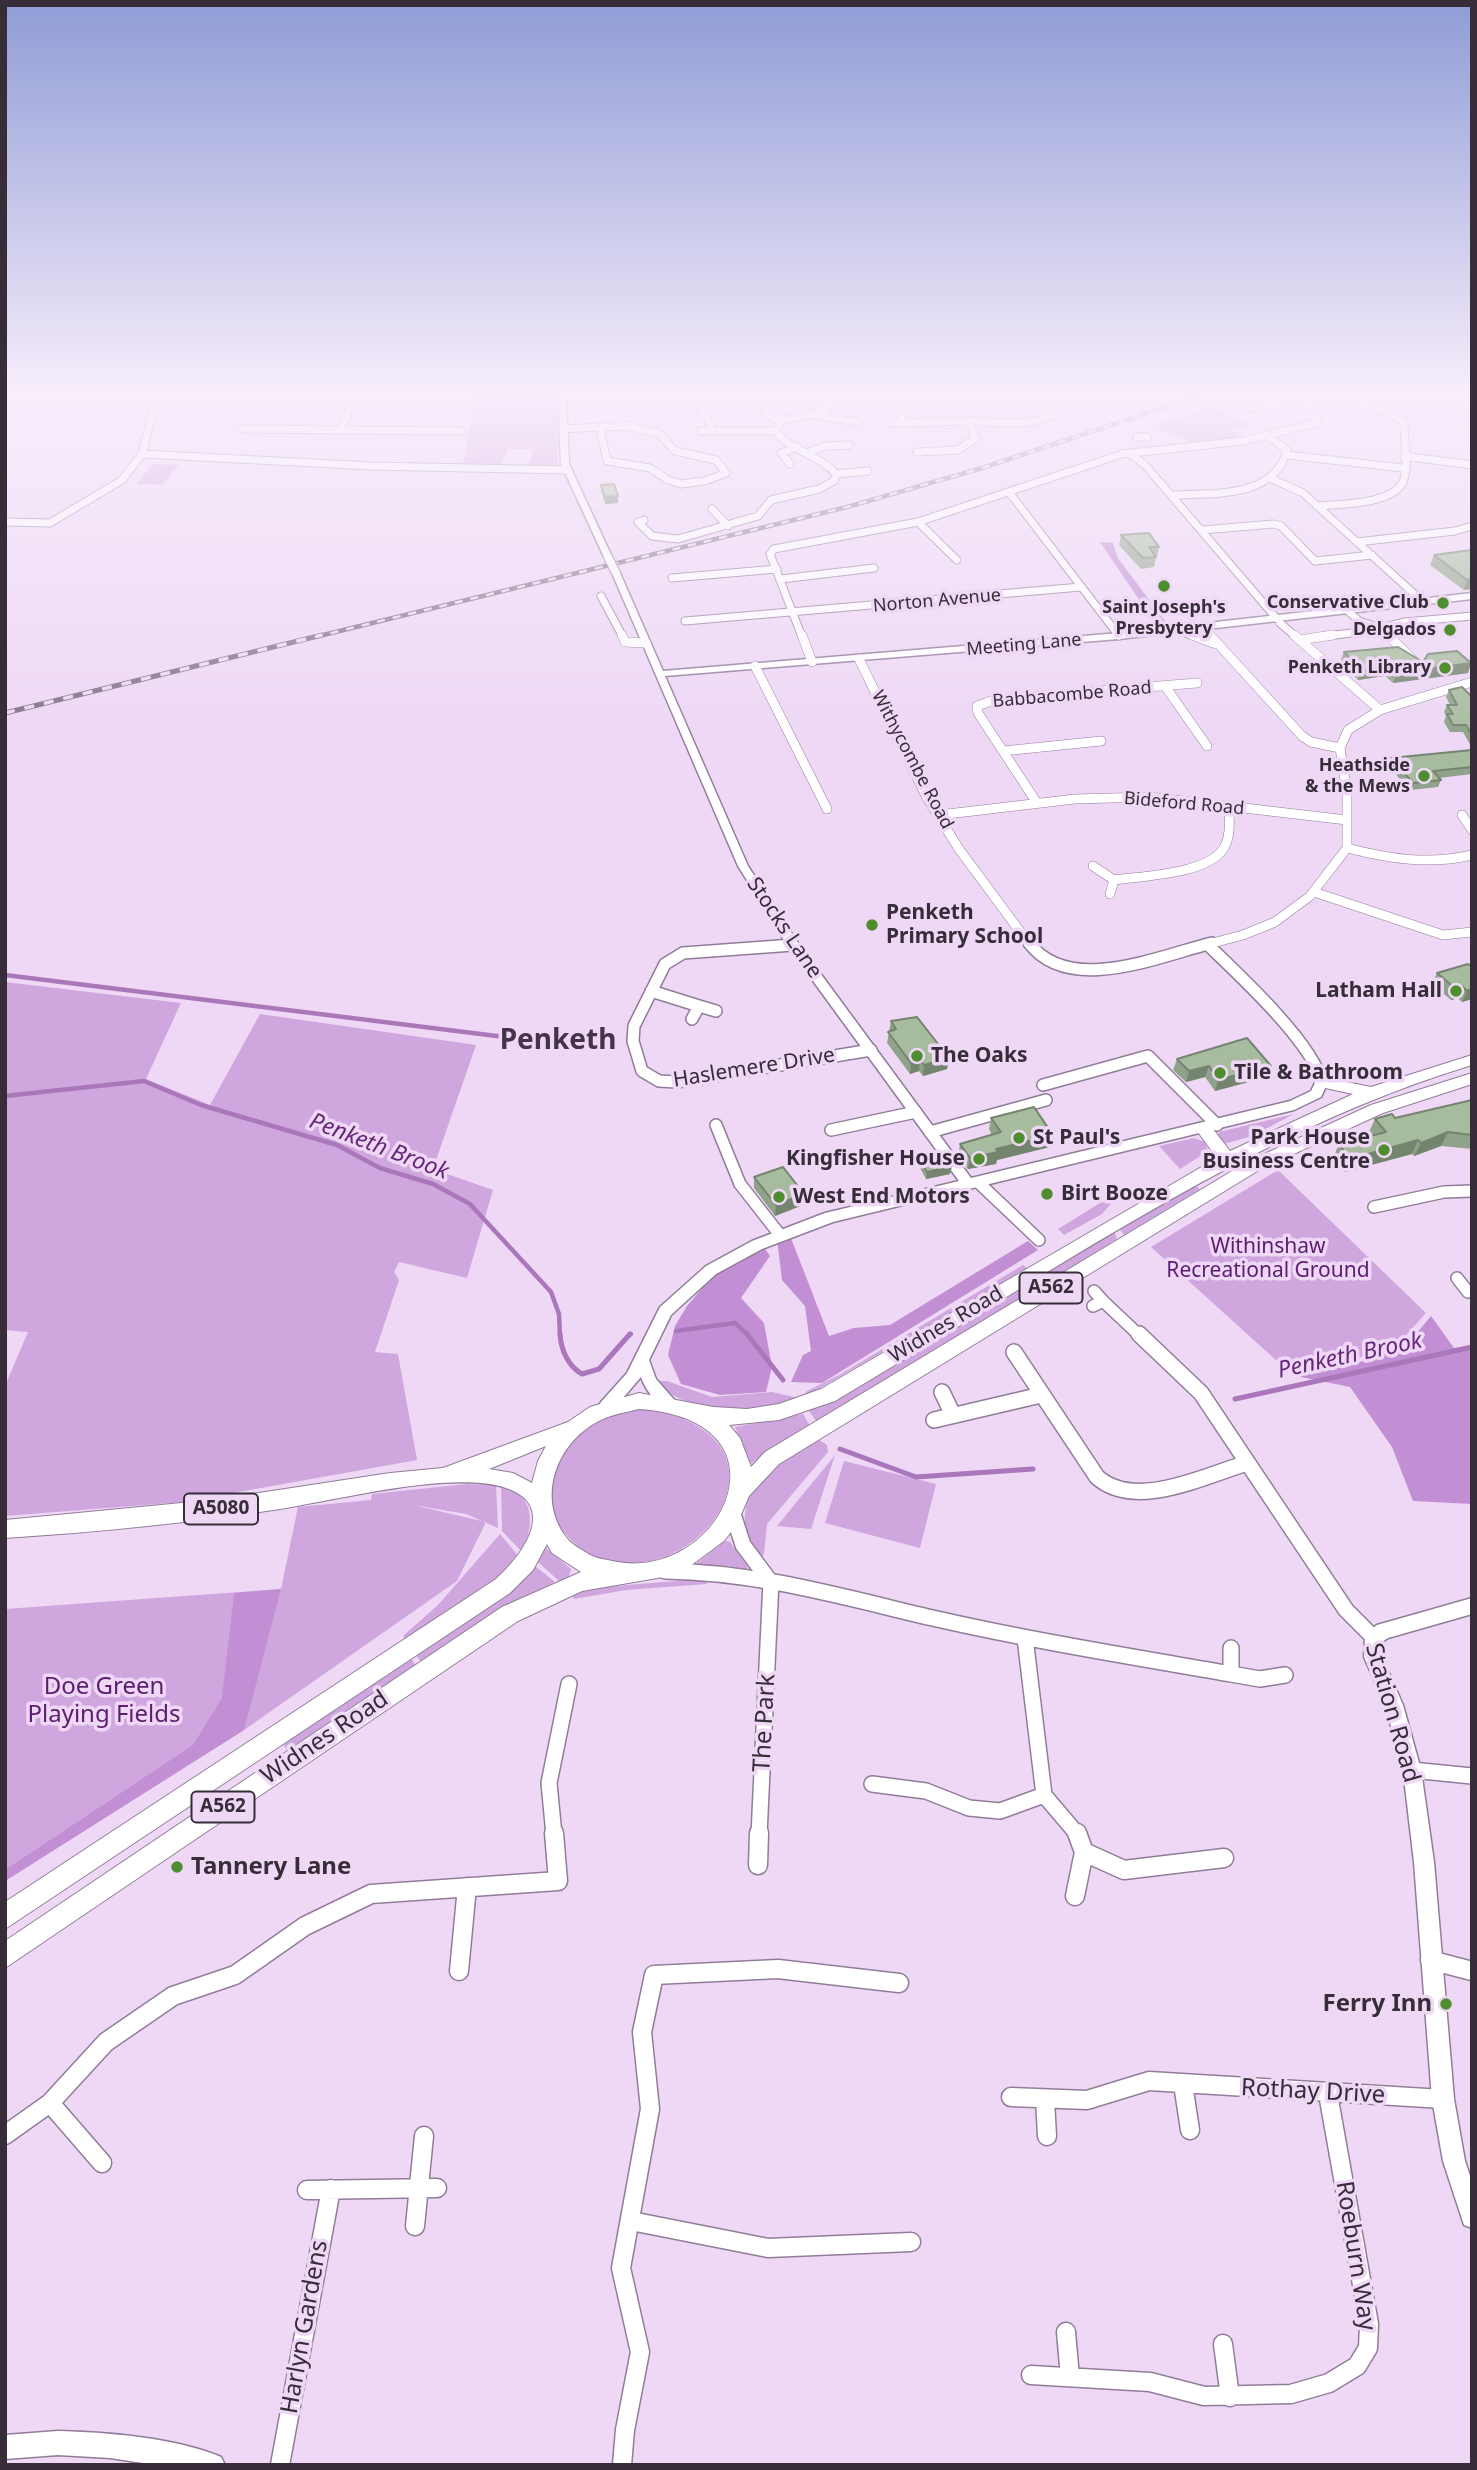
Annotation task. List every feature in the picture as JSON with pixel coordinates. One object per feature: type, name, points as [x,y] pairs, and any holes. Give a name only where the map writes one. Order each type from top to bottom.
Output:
[{"type":"main road","name":"A562","points":[[1369,1092],[1472,1060]]},
{"type":"main road","name":"Widnes Road","points":[[736,1502],[772,1458],[1208,1193],[1279,1153],[1377,1109],[1472,1078]]},
{"type":"main road","points":[[1322,1082],[1369,1092]]},
{"type":"main road","name":"Widnes Road","points":[[695,1412],[718,1417],[750,1418],[785,1412],[828,1395],[1226,1158],[1279,1130],[1369,1092]]},
{"type":"main road","points":[[1210,1126],[1226,1158]]},
{"type":"main road","name":"A562","points":[[639,1401],[669,1403],[695,1412],[719,1428],[736,1452],[742,1478],[736,1502],[725,1524],[704,1545],[673,1563],[651,1571],[625,1574],[588,1566],[561,1546],[543,1512],[539,1480],[556,1444],[573,1426],[606,1407],[639,1401]]},
{"type":"main road","name":"A5080","points":[[435,1477],[503,1456],[573,1426]]},
{"type":"main road","name":"A5080","points":[[5,1529],[148,1518],[435,1477],[486,1477],[512,1481],[528,1490],[543,1512]]},
{"type":"main road","name":"Widnes Road","points":[[5,1917],[503,1586],[531,1560],[538,1547],[543,1512]]},
{"type":"main road","name":"Widnes Road","points":[[5,1956],[510,1614],[580,1582],[625,1574]]},
{"type":"street","points":[[5,522],[50,523],[71,510]]},
{"type":"street","name":"Stocks Lane","points":[[587,510],[737,856],[793,945],[930,1132],[974,1184]]},
{"type":"street","points":[[713,510],[728,526]]},
{"type":"street","points":[[644,520],[638,522],[652,536],[669,540],[728,526],[758,516],[763,510]]},
{"type":"street","points":[[812,662],[770,554],[774,549],[918,522],[954,510]]},
{"type":"street","points":[[1023,510],[1119,636]]},
{"type":"street","points":[[1185,510],[1278,621],[1380,710]]},
{"type":"street","points":[[1322,510],[1422,601]]},
{"type":"street","points":[[918,522],[957,560]]},
{"type":"street","points":[[1203,530],[1273,524],[1281,526],[1317,564],[1372,555]]},
{"type":"street","points":[[1357,542],[1454,531],[1472,526]]},
{"type":"street","points":[[672,578],[777,569]]},
{"type":"street","points":[[781,579],[874,569]]},
{"type":"street","name":"Norton Avenue","points":[[792,613],[1082,587]]},
{"type":"street","points":[[598,595],[625,642],[646,643]]},
{"type":"street","name":"Meeting Lane","points":[[658,674],[1177,631],[1472,596]]},
{"type":"street","points":[[1347,610],[1359,621],[1380,628],[1405,657],[1418,664]]},
{"type":"street","points":[[685,621],[792,613]]},
{"type":"street","points":[[1380,628],[1405,622],[1472,616]]},
{"type":"street","points":[[1203,628],[1302,736],[1311,742],[1340,748]]},
{"type":"street","points":[[1177,631],[1220,646]]},
{"type":"street","points":[[1298,640],[1366,631]]},
{"type":"street","name":"Withycombe Road","points":[[859,659],[959,849],[1036,952],[1052,964],[1075,970],[1102,970],[1244,935],[1275,922],[1314,891],[1347,848]]},
{"type":"street","points":[[755,666],[828,809]]},
{"type":"street","points":[[1472,681],[1380,710],[1348,730],[1340,748],[1347,848],[1394,860],[1426,864],[1472,855]]},
{"type":"street","name":"Babbacombe Road","points":[[1037,803],[978,713],[977,706],[985,702],[1197,683]]},
{"type":"street","points":[[1165,686],[1207,746]]},
{"type":"street","points":[[1003,751],[1101,741]]},
{"type":"street","name":"Bideford Road","points":[[939,815],[1037,803],[1149,797],[1347,820]]},
{"type":"street","points":[[1093,866],[1114,880],[1206,864],[1223,850],[1228,837],[1229,808]]},
{"type":"street","points":[[1462,815],[1472,830]]},
{"type":"street","points":[[1110,894],[1114,880]]},
{"type":"street","points":[[1314,891],[1443,935],[1472,932]]},
{"type":"street","name":"Haslemere Drive","points":[[793,945],[676,955],[665,964],[634,1026],[633,1041],[642,1070],[659,1081],[677,1082],[871,1050]]},
{"type":"street","points":[[606,1407],[642,1361],[652,1333],[665,1311],[711,1270],[780,1235],[830,1217],[1294,1105],[1316,1094],[1322,1082],[1320,1070],[1311,1057],[1248,984],[1208,945]]},
{"type":"street","points":[[651,991],[716,1011]]},
{"type":"street","points":[[692,1019],[699,1006]]},
{"type":"street","points":[[1043,1085],[1148,1056],[1210,1126]]},
{"type":"street","points":[[930,1132],[1046,1100]]},
{"type":"street","points":[[831,1130],[916,1112]]},
{"type":"street","points":[[716,1125],[740,1184],[780,1235]]},
{"type":"street","points":[[974,1184],[1039,1240]]},
{"type":"street","points":[[1374,1207],[1444,1192],[1472,1191]]},
{"type":"street","name":"Station Road","points":[[1096,1299],[1201,1393],[1346,1610],[1374,1638],[1373,1657],[1394,1705],[1412,1770],[1424,1862],[1443,2099],[1454,2161],[1472,2217]]},
{"type":"street","points":[[1014,1352],[1097,1477],[1119,1491],[1145,1493],[1247,1463]]},
{"type":"street","points":[[642,1361],[650,1382],[669,1403]]},
{"type":"street","points":[[942,1392],[953,1415]]},
{"type":"street","points":[[933,1420],[1041,1395]]},
{"type":"street","points":[[736,1502],[743,1545],[770,1581]]},
{"type":"street","points":[[651,1571],[685,1570],[770,1581],[1025,1638],[1260,1679],[1285,1675]]},
{"type":"street","name":"The Park","points":[[758,1865],[770,1581]]},
{"type":"street","points":[[1374,1638],[1392,1628],[1472,1606]]},
{"type":"street","points":[[1025,1638],[1044,1796],[1076,1830],[1084,1852],[1075,1896]]},
{"type":"street","points":[[1231,1648],[1231,1674]]},
{"type":"street","points":[[5,2135],[50,2103],[106,2042],[173,1996],[235,1975],[305,1926],[371,1895],[558,1881],[549,1783],[569,1684]]},
{"type":"street","points":[[1412,1770],[1472,1776]]},
{"type":"street","points":[[872,1784],[926,1791],[969,1808],[999,1811],[1044,1796]]},
{"type":"street","points":[[1084,1852],[1124,1870],[1224,1858]]},
{"type":"street","points":[[459,1971],[467,1887]]},
{"type":"street","points":[[1430,1960],[1472,1971]]},
{"type":"street","points":[[622,2465],[625,2430],[640,2353],[621,2268],[650,2109],[642,2032],[654,1975],[778,1969],[899,1983]]},
{"type":"street","name":"Rothay Drive","points":[[1011,2097],[1087,2100],[1140,2082],[1443,2099]]},
{"type":"street","points":[[1184,2084],[1190,2130]]},
{"type":"street","name":"Roeburn Way","points":[[1031,2375],[1150,2382],[1204,2396],[1230,2397],[1291,2394],[1329,2383],[1357,2366],[1368,2348],[1368,2312],[1328,2094]]},
{"type":"street","points":[[1045,2100],[1047,2136]]},
{"type":"street","points":[[50,2103],[102,2163]]},
{"type":"street","points":[[415,2226],[427,2188],[424,2136]]},
{"type":"street","points":[[307,2190],[427,2188]]},
{"type":"street","name":"Harlyn Gardens","points":[[280,2465],[331,2189]]},
{"type":"street","points":[[631,2221],[768,2248],[911,2242]]},
{"type":"street","points":[[1066,2332],[1070,2377]]},
{"type":"street","points":[[1223,2344],[1230,2397]]},
{"type":"street","points":[[5,2447],[59,2443],[103,2445],[214,2465]]},
{"type":"green space","points":[[5,982],[181,1003],[146,1079],[210,1105],[260,1014],[476,1045],[433,1169],[493,1190],[467,1278],[399,1262],[394,1272],[399,1280],[375,1352],[398,1354],[417,1460],[183,1502],[5,1516],[5,1386],[28,1332],[5,1330]]},
{"type":"green space","points":[[1294,1114],[1252,1136],[1224,1144],[1218,1138],[1219,1132]]},
{"type":"green space","points":[[1194,1138],[1205,1142],[1208,1151],[1180,1169],[1159,1146]]},
{"type":"green space","name":"Withinshaw Recreational Ground","points":[[1278,1170],[1426,1313],[1399,1343],[1356,1359],[1288,1371],[1151,1247]]},
{"type":"green space","points":[[1193,1184],[1200,1189],[1124,1235],[1119,1228]]},
{"type":"green space","points":[[1114,1200],[1102,1214],[1064,1235],[1058,1229],[1100,1203]]},
{"type":"green space","points":[[1114,1231],[1117,1239],[1047,1282],[1040,1276]]},
{"type":"green space","points":[[1023,1265],[1027,1268],[804,1397],[807,1391],[839,1375]]},
{"type":"green space","points":[[1036,1278],[1043,1284],[817,1422],[809,1411]]},
{"type":"green space","points":[[655,1381],[667,1381],[712,1397],[772,1392],[794,1397],[796,1401],[722,1409],[686,1401],[669,1393]]},
{"type":"green space","points":[[648,1409],[695,1424],[721,1448],[729,1476],[723,1505],[705,1531],[677,1552],[642,1562],[604,1560],[582,1550],[565,1533],[553,1510],[550,1488],[555,1467],[566,1448],[603,1420],[625,1412]]},
{"type":"green space","points":[[803,1414],[810,1426],[750,1464],[735,1427]]},
{"type":"green space","points":[[818,1439],[827,1445],[828,1452],[767,1524],[764,1554],[760,1558],[749,1537],[745,1519],[748,1502],[756,1487],[768,1474]]},
{"type":"green space","points":[[835,1455],[811,1529],[777,1526]]},
{"type":"green space","points":[[844,1461],[936,1484],[920,1548],[825,1523]]},
{"type":"green space","name":"Doe Green Playing Fields","points":[[467,1484],[496,1485],[498,1528],[486,1523],[457,1581],[244,1730],[5,1881],[5,1609],[281,1589],[298,1507],[371,1500],[372,1494]],"holes":[[[413,1505],[466,1514],[482,1521]]]},
{"type":"green space","points":[[501,1486],[521,1496],[529,1512],[529,1532],[523,1553],[502,1531]]},
{"type":"green space","points":[[500,1534],[520,1558],[499,1578],[406,1640],[403,1636],[438,1605]]},
{"type":"green space","points":[[725,1541],[730,1542],[748,1567],[745,1571],[699,1566],[697,1563]]},
{"type":"green space","points":[[545,1547],[571,1569],[569,1576],[559,1581],[538,1562]]},
{"type":"green space","points":[[535,1566],[555,1582],[510,1604],[421,1662],[415,1654],[526,1577]]},
{"type":"green space","points":[[706,1581],[707,1584],[626,1590],[574,1599],[572,1594],[602,1587]]},
{"type":"green space","points":[[410,1657],[416,1666],[288,1752],[282,1742]]},
{"type":"shaded area","points":[[1100,542],[1113,543],[1118,558],[1165,621],[1155,623]]},
{"type":"shaded area","points":[[789,1233],[829,1336],[854,1328],[890,1325],[1028,1241],[1038,1250],[822,1383],[791,1382],[803,1355],[811,1351],[805,1306],[782,1280],[777,1239]]},
{"type":"shaded area","points":[[763,1246],[770,1256],[741,1298],[764,1323],[772,1367],[766,1392],[720,1395],[681,1384],[668,1355],[675,1326],[687,1306],[717,1271]]},
{"type":"shaded area","points":[[1431,1316],[1454,1348],[1472,1346],[1472,1504],[1413,1501],[1392,1447],[1350,1387],[1291,1375],[1357,1363],[1406,1346]]},
{"type":"shaded area","points":[[281,1589],[244,1730],[5,1881],[5,1870],[193,1745],[222,1698],[234,1593]]},
{"type":"building","points":[[1149,533],[1159,547],[1149,547],[1156,557],[1143,558],[1121,535]]},
{"type":"building","points":[[1472,550],[1472,579],[1467,580],[1434,555]]},
{"type":"building","points":[[1398,647],[1423,662],[1428,654],[1457,651],[1471,663],[1397,673],[1388,666],[1361,670],[1344,652]]},
{"type":"building","points":[[1462,687],[1472,697],[1472,735],[1466,725],[1453,725],[1447,714],[1453,714],[1447,705],[1457,705],[1449,690]]},
{"type":"building","points":[[1472,750],[1472,767],[1433,771],[1441,780],[1413,783],[1391,758]]},
{"type":"building","points":[[1468,964],[1472,967],[1472,989],[1467,991],[1463,987],[1456,989],[1437,973]]},
{"type":"building","points":[[917,1017],[949,1058],[924,1065],[920,1060],[911,1063],[888,1032],[896,1029],[891,1021]]},
{"type":"building","points":[[1247,1038],[1271,1066],[1218,1080],[1209,1066],[1189,1071],[1177,1059]]},
{"type":"building","points":[[1472,1100],[1472,1135],[1448,1132],[1421,1143],[1418,1140],[1350,1159],[1339,1144],[1386,1132],[1375,1119],[1392,1114],[1395,1118]]},
{"type":"building","points":[[1034,1107],[1053,1135],[970,1158],[960,1144],[1001,1132],[991,1118]]},
{"type":"building","points":[[942,1153],[952,1166],[927,1172],[921,1161]]},
{"type":"building","points":[[783,1167],[804,1194],[776,1205],[754,1177]]},
{"type":"waterway","points":[[5,975],[529,1040]]},
{"type":"waterway","name":"Penketh Brook","points":[[5,1096],[144,1081],[201,1105],[337,1145],[380,1168],[433,1184],[470,1204],[551,1292],[559,1314],[560,1336]]},
{"type":"waterway","name":"Penketh Brook","points":[[676,1331],[735,1323],[747,1335]]},
{"type":"waterway","name":"Penketh Brook","points":[[560,1334],[566,1357],[582,1374],[599,1369],[629,1336]]},
{"type":"waterway","name":"Penketh Brook","points":[[747,1335],[783,1380]]},
{"type":"waterway","name":"Penketh Brook","points":[[1235,1399],[1472,1347]]},
{"type":"waterway","name":"Penketh Brook","points":[[840,1449],[916,1477],[1033,1469]]},
{"type":"railway","points":[[315,637],[834,510]]},
{"type":"railway","points":[[5,713],[322,635]]},
{"type":"place","name":"Saint Joseph's Presbytery","points":[[1164,586]]},
{"type":"place","name":"Conservative Club","points":[[1443,603]]},
{"type":"place","name":"Delgados","points":[[1450,630]]},
{"type":"place","name":"Penketh Library","points":[[1445,668]]},
{"type":"place","name":"Heathside & the Mews","points":[[1424,776]]},
{"type":"place","name":"Penketh Primary School","points":[[872,925]]},
{"type":"place","name":"Latham Hall","points":[[1456,991]]},
{"type":"place","name":"The Oaks","points":[[917,1056]]},
{"type":"place","name":"Tile & Bathroom","points":[[1220,1073]]},
{"type":"place","name":"St Paul's","points":[[1019,1138]]},
{"type":"place","name":"Park House Business Centre","points":[[1384,1150]]},
{"type":"place","name":"Kingfisher House","points":[[979,1159]]},
{"type":"place","name":"Birt Booze","points":[[1047,1194]]},
{"type":"place","name":"West End Motors","points":[[779,1197]]},
{"type":"place","name":"Tannery Lane","points":[[177,1867]]},
{"type":"place","name":"Ferry Inn","points":[[1446,2004]]},
{"type":"district","name":"Penketh","points":[[558,1041]]}]
